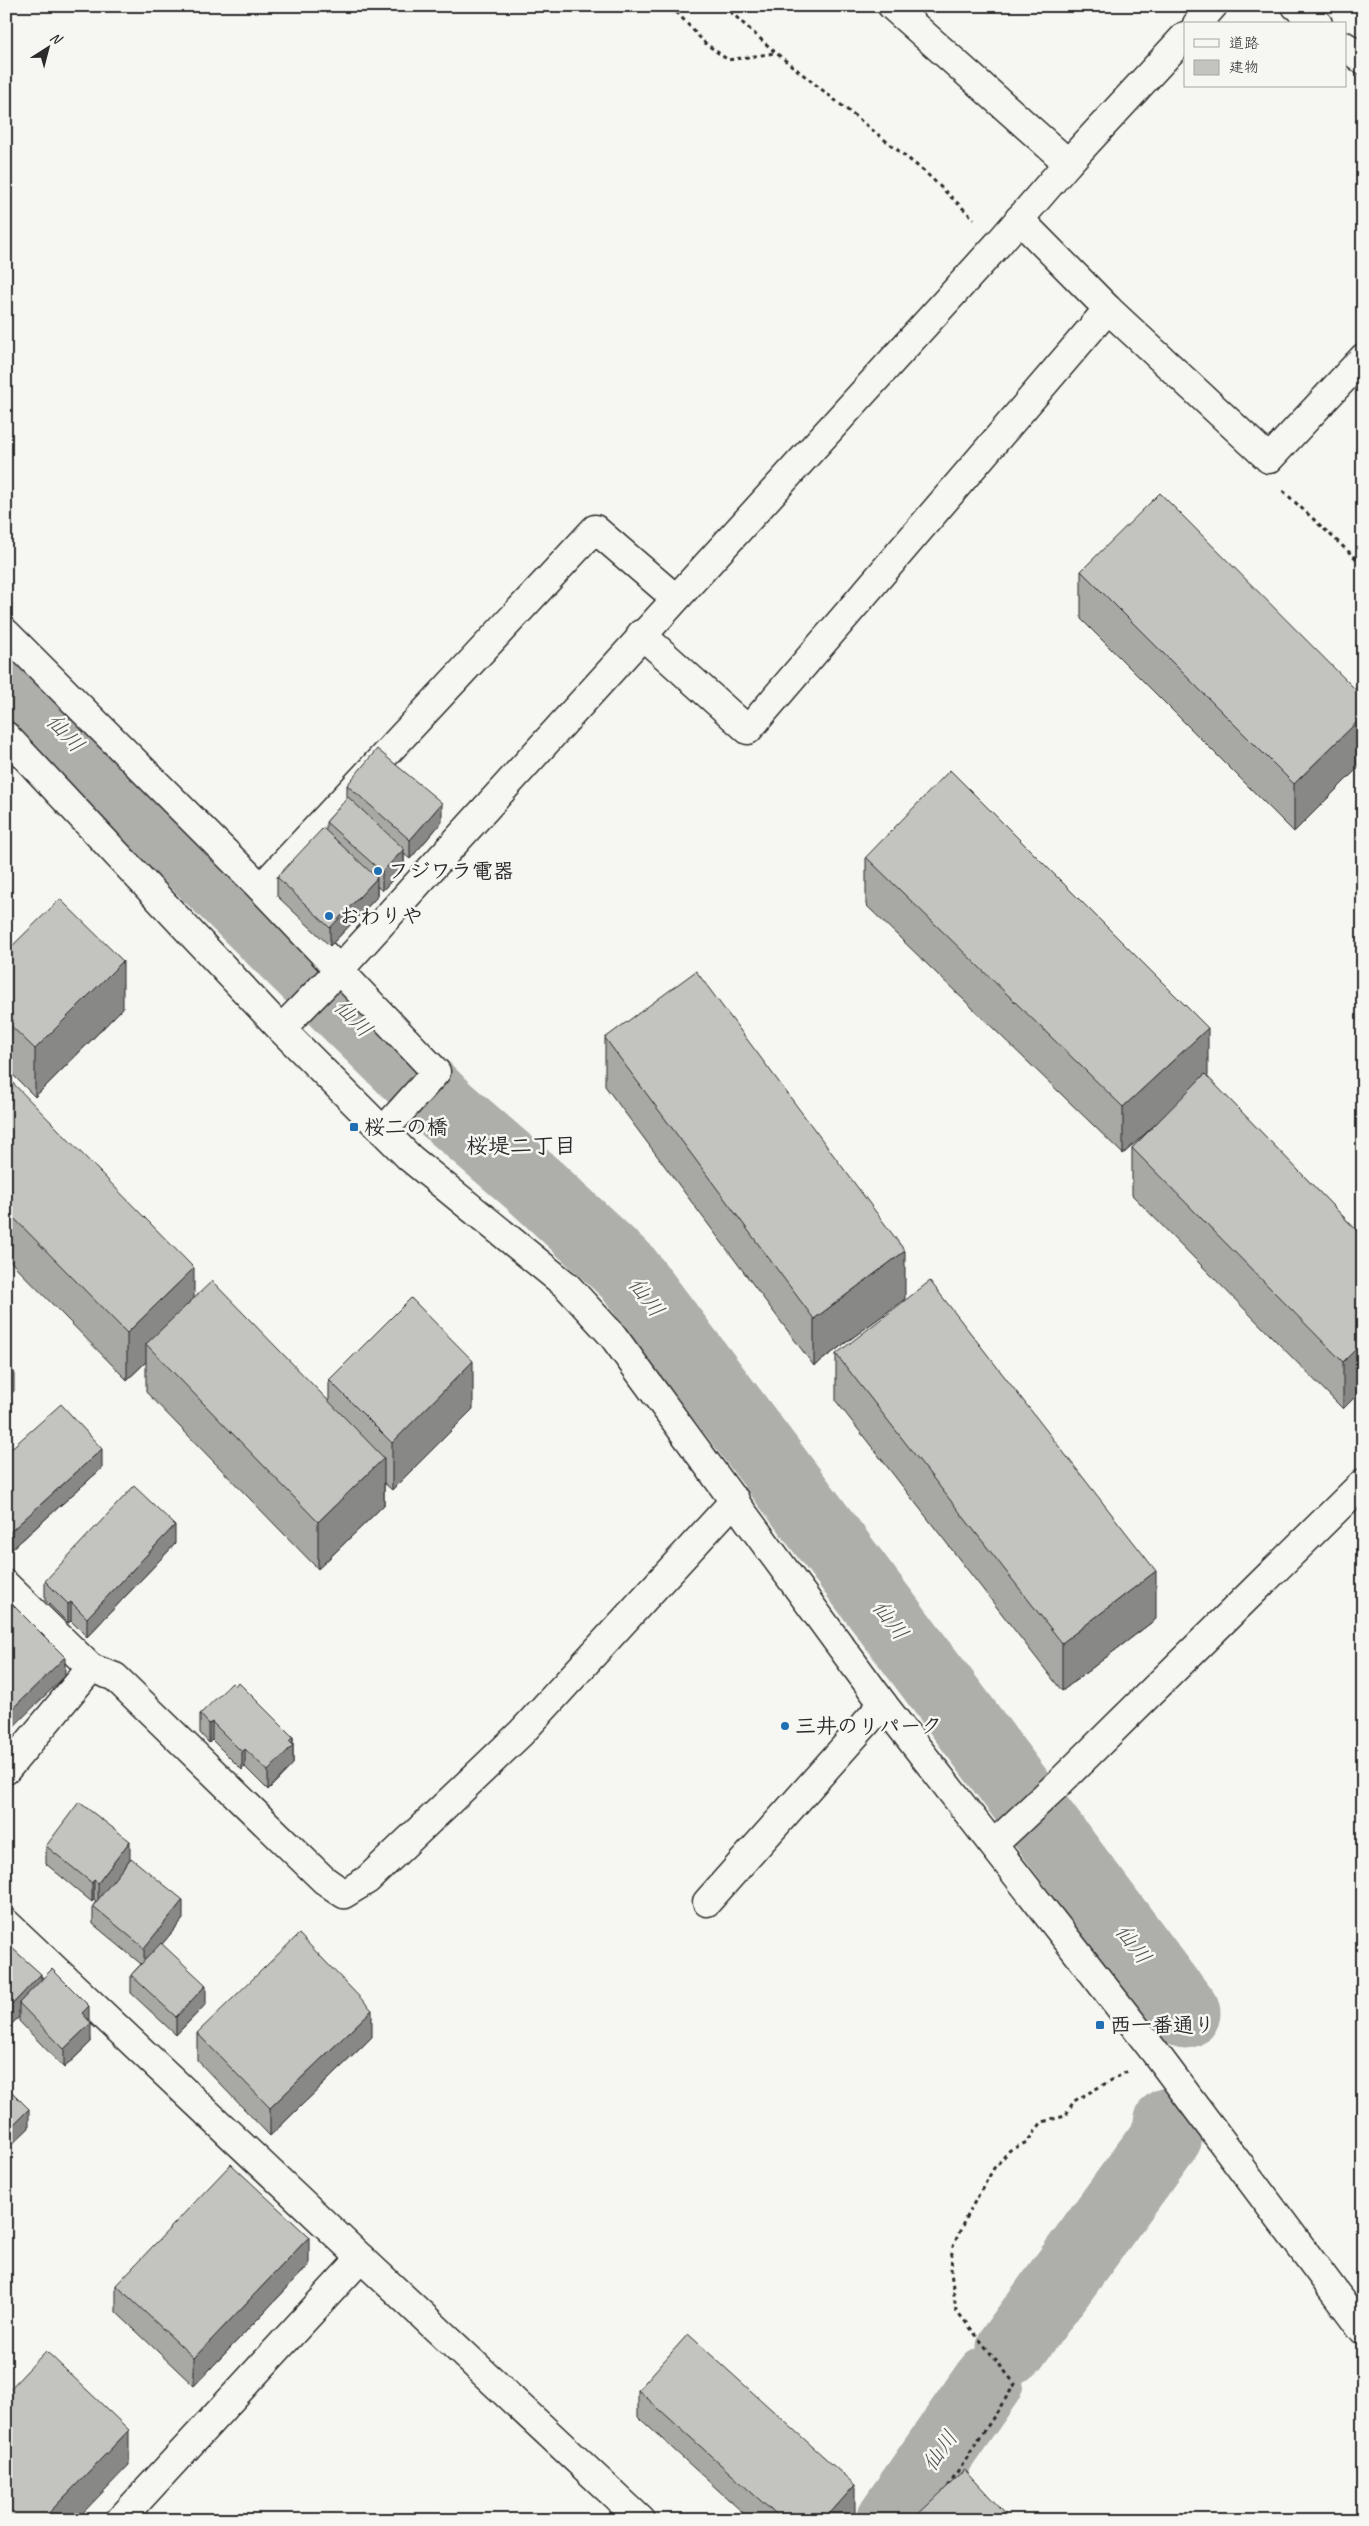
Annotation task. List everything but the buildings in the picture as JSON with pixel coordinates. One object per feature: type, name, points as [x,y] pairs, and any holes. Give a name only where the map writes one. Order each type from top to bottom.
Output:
[{"type":"street","points":[[892,6],[1068,163]]},
{"type":"street","points":[[1199,22],[1213,6]]},
{"type":"street","points":[[1296,6],[1316,22]]},
{"type":"street","points":[[281,1029],[340,969],[1184,37]]},
{"type":"street","points":[[1346,47],[1363,60]]},
{"type":"street","points":[[1019,220],[1108,309],[1269,459],[1363,358]]},
{"type":"street","points":[[642,634],[748,730],[1108,309]]},
{"type":"street","points":[[261,888],[595,529],[675,598]]},
{"type":"street","points":[[6,633],[261,888],[436,1072],[383,1131]]},
{"type":"street","points":[[6,736],[281,1029],[410,1158],[566,1286],[613,1336],[883,1704],[1157,2055],[1363,2330]]},
{"type":"street","points":[[994,1844],[1057,1785],[1363,1483]]},
{"type":"street","points":[[6,1585],[91,1668],[115,1676],[324,1880],[344,1894],[367,1880],[521,1733],[734,1500]]},
{"type":"street","points":[[6,1770],[91,1668]]},
{"type":"street","points":[[707,1902],[883,1704]]},
{"type":"street","points":[[6,1923],[641,2520]]},
{"type":"street","points":[[120,2520],[361,2258]]},
{"type":"path","points":[[671,6],[705,43],[728,60],[776,53]]},
{"type":"path","points":[[724,6],[776,53],[925,172],[999,243]]},
{"type":"path","points":[[943,2495],[1015,2384],[956,2310],[951,2272],[952,2249],[966,2217],[994,2168],[1010,2150],[1027,2142],[1042,2122],[1065,2116],[1074,2101],[1157,2055]]},
{"type":"waterway","name":"仙川","points":[[6,670],[94,763],[447,1110],[537,1188],[628,1273],[1185,2013]]},
{"type":"waterway","name":"仙川","points":[[1012,2348],[1167,2136],[1169,2123]]},
{"type":"waterway","name":"仙川","points":[[892,2520],[988,2382]]},
{"type":"place","name":"フジワラ電器","points":[[378,871]]},
{"type":"place","name":"おわりや","points":[[329,916]]},
{"type":"place","name":"桜二の橋","points":[[354,1127]]},
{"type":"place","name":"三井のリパーク","points":[[785,1726]]},
{"type":"place","name":"西一番通り","points":[[1100,2025]]},
{"type":"district","name":"桜堤二丁目","points":[[521,1146]]}]
